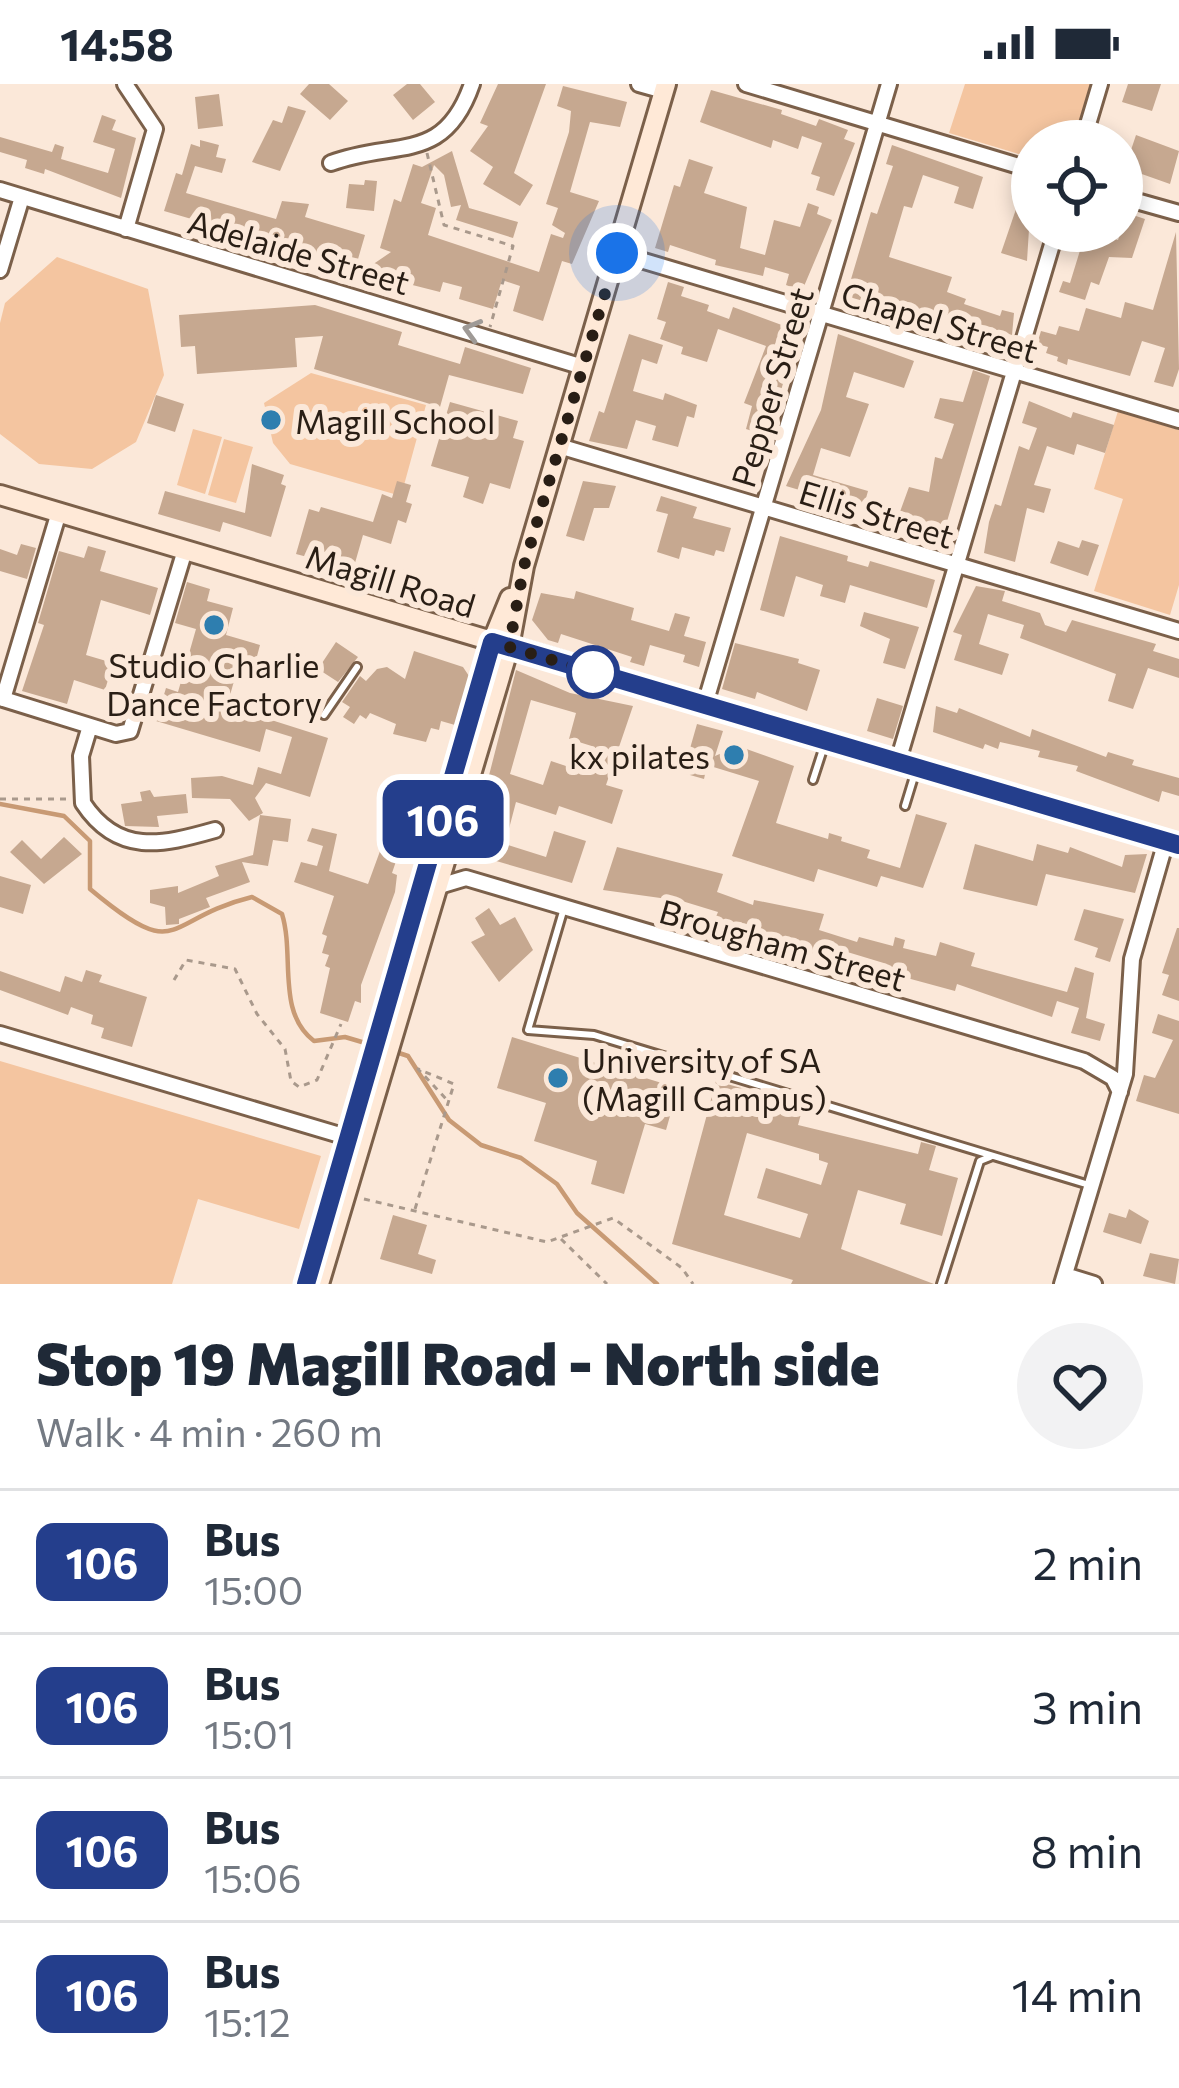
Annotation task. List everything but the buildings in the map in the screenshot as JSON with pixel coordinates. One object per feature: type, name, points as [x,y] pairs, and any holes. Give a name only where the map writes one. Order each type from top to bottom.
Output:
[{"type":"main road","points":[[306,1284],[354,1139],[665,87]]},
{"type":"main road","name":"Magill Road","points":[[0,494],[826,740],[906,757],[1173,843]]},
{"type":"main road","points":[[373,1075],[445,856],[500,644]]},
{"type":"main road","points":[[319,1284],[354,1139]]},
{"type":"street","points":[[125,84],[155,129],[126,229]]},
{"type":"street","points":[[331,163],[425,144],[455,121],[472,84]]},
{"type":"street","points":[[639,84],[665,87]]},
{"type":"street","points":[[746,84],[1011,163]]},
{"type":"street","name":"Pepper Street","points":[[705,704],[889,84]]},
{"type":"street","points":[[1089,120],[1100,84]]},
{"type":"street","name":"Adelaide Street","points":[[0,190],[488,334],[583,367]]},
{"type":"street","points":[[0,270],[22,197]]},
{"type":"street","points":[[1143,203],[1179,213]]},
{"type":"street","points":[[906,757],[956,564],[1050,252]]},
{"type":"street","name":"Chapel Street","points":[[617,253],[1179,420]]},
{"type":"street","name":"Ellis Street","points":[[559,446],[1179,631]]},
{"type":"street","points":[[58,512],[2,699],[116,734],[134,726],[185,550]]},
{"type":"street","points":[[90,726],[81,756],[82,799],[94,820],[118,839],[144,846],[215,830]]},
{"type":"street","points":[[1094,1284],[1063,1280],[1120,1092],[1128,1048],[1132,959],[1173,843]]},
{"type":"street","name":"Brougham Street","points":[[445,856],[466,878],[1084,1061],[1113,1078],[1120,1092]]},
{"type":"street","points":[[436,886],[466,878]]},
{"type":"street","points":[[0,1034],[354,1139]]},
{"type":"street","points":[[1084,1061],[1114,1059],[1128,1048]]},
{"type":"lane","points":[[324,715],[357,667]]},
{"type":"lane","points":[[813,780],[826,740]]},
{"type":"lane","points":[[905,806],[906,757]]},
{"type":"lane","points":[[564,908],[529,1030],[594,1035],[1092,1186]]},
{"type":"lane","points":[[942,1284],[977,1175],[990,1157]]},
{"type":"path","points":[[425,144],[444,225],[513,246],[488,334]]},
{"type":"path","points":[[0,799],[82,799]]},
{"type":"path","points":[[174,980],[186,960],[235,969],[257,1014],[285,1049],[295,1085],[314,1084],[331,1055],[341,1024]]},
{"type":"path","points":[[415,1211],[454,1084],[443,1075],[418,1069],[447,1104]]},
{"type":"path","points":[[344,1194],[547,1242],[613,1218],[682,1268],[692,1284]]},
{"type":"path","points":[[564,1238],[607,1284]]},
{"type":"shaded area","points":[[965,84],[1093,84],[1082,120],[1011,120],[1011,152],[949,133]]},
{"type":"shaded area","points":[[57,257],[148,289],[164,375],[136,442],[92,469],[39,464],[0,434],[0,323],[5,303]]},
{"type":"shaded area","points":[[311,373],[426,405],[401,496],[290,464],[273,443],[264,403]]},
{"type":"shaded area","points":[[1118,411],[1179,430],[1179,585],[1170,615],[1094,591],[1123,499],[1094,489]]},
{"type":"shaded area","points":[[193,429],[222,437],[205,494],[177,485]]},
{"type":"shaded area","points":[[224,439],[253,447],[236,503],[208,495]]},
{"type":"shaded area","points":[[0,1061],[321,1156],[299,1229],[198,1199],[172,1284],[0,1284]]},
{"type":"waterway","points":[[0,804],[64,816],[90,841],[90,889],[141,926],[172,930],[252,897],[282,914],[291,999],[302,1029],[314,1041],[345,1037],[372,1045]]},
{"type":"waterway","points":[[396,1052],[408,1056],[449,1120],[481,1145],[521,1158],[557,1184],[577,1213],[657,1284]]},
{"type":"bus line","name":"106","points":[[306,1284],[431,866],[492,642],[1179,845]]},
{"type":"place","name":"Magill School","points":[[271,420]]},
{"type":"place","name":"Studio Charlie Dance Factory","points":[[214,625]]},
{"type":"place","name":"kx pilates","points":[[734,755]]},
{"type":"place","name":"University of SA (Magill Campus)","points":[[558,1078]]},
{"type":"route","points":[[593,672],[509,647],[524,566],[617,253]]}]
